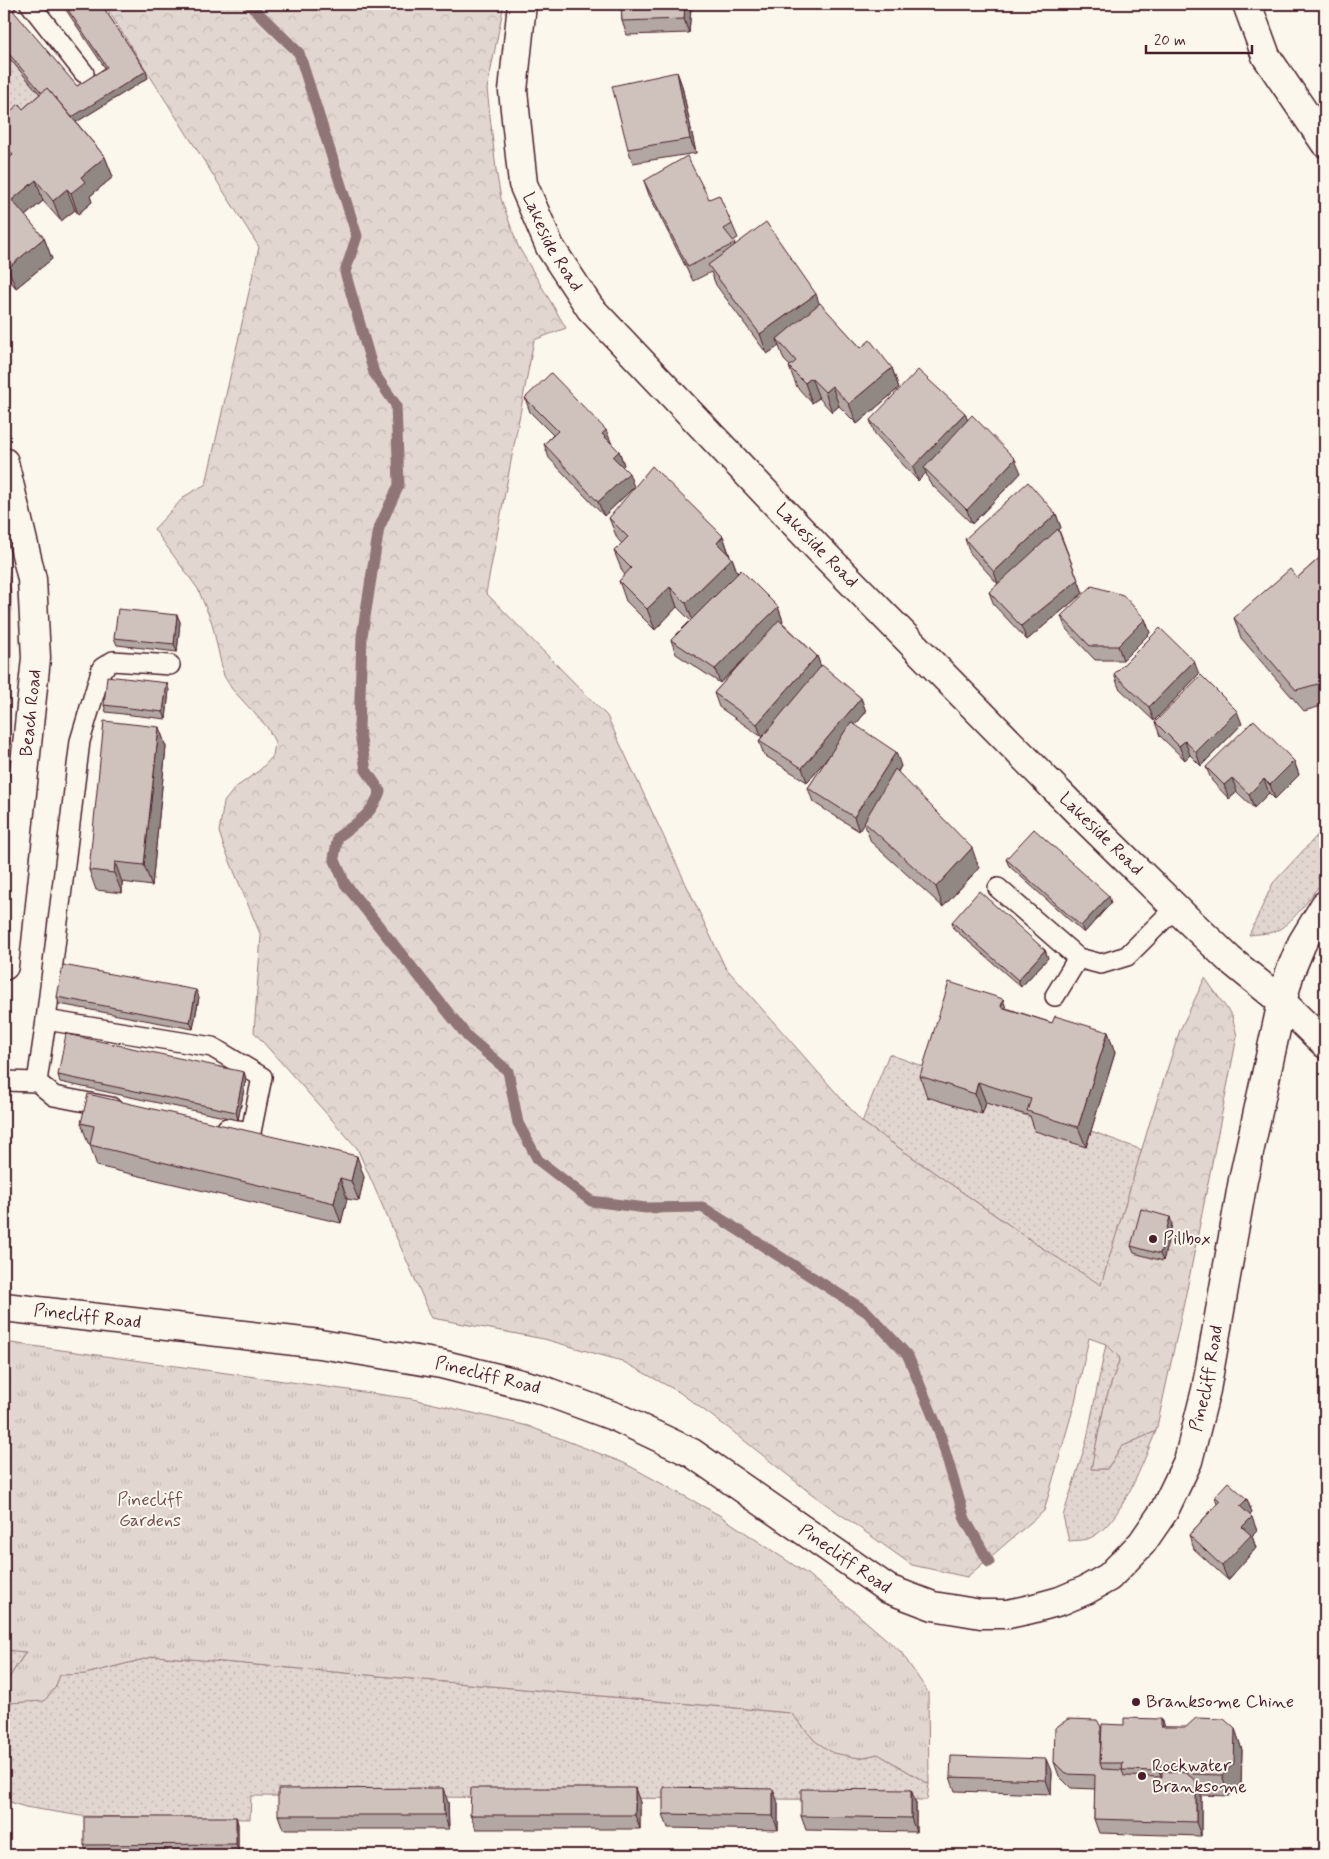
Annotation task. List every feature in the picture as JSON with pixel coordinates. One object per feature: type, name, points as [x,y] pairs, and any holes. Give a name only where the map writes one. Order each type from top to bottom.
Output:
[{"type":"street","name":"Lakeside Road","points":[[522,4],[513,91],[523,184],[550,247],[590,308],[817,548],[935,668],[1175,908],[1229,959],[1282,1002],[1325,1044]]},
{"type":"street","points":[[1247,4],[1266,56],[1325,143]]},
{"type":"street","name":"Beach Road","points":[[4,462],[32,578],[36,658],[4,966]]},
{"type":"street","name":"Pinecliff Road","points":[[4,1307],[320,1344],[442,1364],[537,1388],[616,1417],[692,1453],[888,1589],[933,1606],[982,1614],[1008,1614],[1031,1610],[1086,1590],[1109,1577],[1142,1543],[1164,1511],[1188,1461],[1206,1390],[1243,1180],[1282,1002],[1290,972],[1302,943],[1325,906]]},
{"type":"lane","points":[[30,4],[84,73]]},
{"type":"lane","points":[[37,1082],[80,741],[102,668],[113,662],[170,665]]},
{"type":"lane","points":[[998,888],[1078,958],[1101,964],[1126,956],[1175,908]]},
{"type":"lane","points":[[1055,996],[1078,958]]},
{"type":"lane","points":[[46,1020],[212,1047],[262,1077],[251,1132],[214,1125]]},
{"type":"lane","points":[[4,1081],[37,1082],[54,1096],[130,1110]]},
{"type":"green space","points":[[104,4],[504,4],[487,89],[501,199],[518,246],[566,328],[534,340],[486,593],[607,716],[725,967],[862,1122],[1042,1248],[1101,1285],[1180,1030],[1205,978],[1232,1016],[1237,1036],[1187,1289],[1156,1431],[1121,1447],[1107,1469],[1091,1469],[1105,1402],[1120,1358],[1106,1344],[1089,1338],[1075,1402],[1044,1511],[967,1577],[912,1565],[809,1492],[731,1430],[679,1392],[622,1361],[544,1339],[432,1318],[357,1148],[254,1032],[261,936],[219,832],[224,802],[235,788],[260,770],[273,756],[275,742],[267,727],[232,689],[224,676],[212,623],[198,589],[154,529],[185,496],[206,484],[259,247]]},
{"type":"green space","points":[[4,52],[53,110],[4,150]]},
{"type":"green space","points":[[4,556],[11,592],[11,668],[4,755]]},
{"type":"green space","points":[[1325,827],[1325,879],[1287,924],[1270,933],[1249,935],[1273,883]]},
{"type":"green space","points":[[889,1054],[935,1071],[986,1103],[1038,1119],[1085,1147],[1091,1131],[1142,1150],[1101,1286],[1042,1248],[862,1122]]},
{"type":"green space","name":"Pinecliff Gardens","points":[[4,1342],[413,1399],[528,1426],[624,1463],[719,1515],[807,1574],[901,1652],[928,1692],[929,1784],[878,1754],[859,1758],[833,1753],[815,1741],[791,1713],[156,1656],[85,1674],[60,1675],[55,1688],[44,1701],[7,1703],[5,1684],[26,1652],[4,1650]]},
{"type":"green space","points":[[1106,1344],[1120,1358],[1105,1402],[1091,1469],[1107,1469],[1121,1447],[1156,1431],[1130,1490],[1113,1519],[1103,1530],[1090,1538],[1069,1541],[1063,1516],[1086,1443]]},
{"type":"green space","points":[[4,1650],[26,1651],[5,1684],[8,1703],[55,1688],[60,1675],[85,1674],[156,1656],[791,1713],[815,1741],[833,1752],[859,1758],[878,1754],[929,1784],[927,1800],[251,1796],[250,1819],[81,1816],[25,1807],[4,1800]]},
{"type":"building","points":[[64,4],[101,4],[146,71],[72,117],[47,88],[42,93],[4,48],[4,13],[10,7],[77,86],[107,67]]},
{"type":"building","points":[[621,4],[685,4],[684,19],[622,21]]},
{"type":"building","points":[[677,72],[690,139],[628,149],[612,86]]},
{"type":"building","points":[[47,88],[105,157],[81,177],[85,182],[71,193],[67,189],[53,201],[36,180],[12,200],[44,238],[8,268],[4,262],[4,163],[13,155],[4,144],[4,123],[8,120],[4,117],[19,104],[23,109]]},
{"type":"building","points":[[687,156],[709,199],[719,195],[732,224],[724,229],[735,243],[688,267],[644,181]]},
{"type":"building","points":[[766,222],[816,294],[760,334],[708,265]]},
{"type":"building","points":[[820,303],[861,348],[870,340],[892,368],[849,404],[832,386],[825,392],[811,378],[805,383],[789,367],[796,361],[777,339]]},
{"type":"building","points":[[918,370],[965,413],[913,467],[870,420]]},
{"type":"building","points":[[551,373],[606,430],[602,434],[619,451],[613,457],[629,473],[598,502],[544,444],[558,431],[525,398]]},
{"type":"building","points":[[972,415],[1015,459],[967,510],[924,468]]},
{"type":"building","points":[[652,466],[723,536],[717,543],[732,558],[686,603],[670,587],[647,609],[619,581],[631,568],[614,551],[628,537],[609,518]]},
{"type":"building","points":[[1028,482],[1056,514],[994,572],[965,539]]},
{"type":"building","points":[[1058,529],[1078,580],[1021,626],[989,592]]},
{"type":"building","points":[[1325,553],[1325,682],[1296,690],[1234,618],[1290,569],[1297,578]]},
{"type":"building","points":[[741,570],[778,607],[715,669],[671,640]]},
{"type":"building","points":[[1092,586],[1123,595],[1145,619],[1118,646],[1090,646],[1061,616]]},
{"type":"building","points":[[118,609],[177,615],[174,644],[114,638]]},
{"type":"building","points":[[779,620],[817,656],[757,724],[714,693]]},
{"type":"building","points":[[1160,628],[1194,661],[1149,707],[1114,674]]},
{"type":"building","points":[[822,665],[861,698],[802,768],[759,741]]},
{"type":"building","points":[[1201,675],[1237,711],[1196,752],[1185,741],[1179,746],[1155,722]]},
{"type":"building","points":[[107,676],[167,683],[163,712],[104,705]]},
{"type":"building","points":[[1254,720],[1294,761],[1270,785],[1264,779],[1249,794],[1232,778],[1224,785],[1206,767]]},
{"type":"building","points":[[104,721],[159,727],[144,865],[115,862],[114,873],[89,870]]},
{"type":"building","points":[[851,722],[896,752],[854,817],[808,788]]},
{"type":"building","points":[[895,769],[972,848],[936,887],[864,822]]},
{"type":"building","points":[[1034,829],[1109,896],[1081,926],[1006,859]]},
{"type":"building","points":[[979,891],[1045,950],[1018,980],[952,922]]},
{"type":"building","points":[[63,965],[196,990],[190,1022],[57,997]]},
{"type":"building","points":[[949,982],[1003,999],[1001,1007],[1052,1023],[1055,1016],[1108,1032],[1078,1127],[1027,1111],[1031,1099],[978,1082],[975,1094],[920,1076]]},
{"type":"building","points":[[66,1034],[244,1072],[236,1112],[58,1075]]},
{"type":"building","points":[[88,1094],[357,1156],[351,1181],[340,1178],[334,1203],[90,1145],[94,1126],[81,1123]]},
{"type":"building","name":"Pillbox","points":[[1141,1209],[1170,1217],[1160,1254],[1131,1246]]},
{"type":"building","points":[[1228,1482],[1247,1499],[1240,1506],[1252,1517],[1242,1527],[1251,1535],[1222,1566],[1189,1535],[1220,1501],[1215,1496]]},
{"type":"building","points":[[1124,1718],[1161,1719],[1161,1727],[1186,1727],[1196,1718],[1224,1719],[1235,1729],[1234,1764],[1222,1775],[1193,1774],[1184,1766],[1159,1765],[1159,1771],[1122,1770],[1123,1763],[1100,1763],[1102,1724],[1124,1725]]},
{"type":"building","points":[[1068,1719],[1097,1720],[1101,1727],[1100,1763],[1102,1769],[1122,1770],[1124,1776],[1162,1777],[1162,1771],[1186,1773],[1196,1781],[1196,1822],[1094,1819],[1095,1775],[1066,1774],[1054,1762],[1055,1728]]},
{"type":"building","points":[[951,1756],[1046,1759],[1046,1780],[950,1777]]},
{"type":"building","points":[[663,1787],[773,1789],[773,1816],[663,1814]]},
{"type":"building","points":[[443,1788],[444,1815],[278,1815],[278,1789]]},
{"type":"building","points":[[471,1788],[635,1788],[635,1815],[470,1815]]},
{"type":"building","points":[[801,1789],[911,1790],[911,1818],[801,1816]]},
{"type":"building","points":[[84,1817],[236,1817],[236,1844],[84,1845]]},
{"type":"waterway","points":[[249,4],[299,53],[357,236],[345,272],[374,373],[396,405],[399,485],[379,528],[362,636],[359,728],[366,770],[380,791],[369,812],[338,837],[334,858],[345,884],[468,1037],[508,1071],[518,1123],[538,1160],[591,1201],[646,1208],[702,1207],[867,1312],[908,1356],[939,1431],[965,1519],[989,1562]]},
{"type":"place","name":"Pillbox","points":[[1153,1239]]},
{"type":"place","name":"Branksome Chine","points":[[1136,1702]]},
{"type":"place","name":"Rockwater Branksome","points":[[1142,1776]]}]
